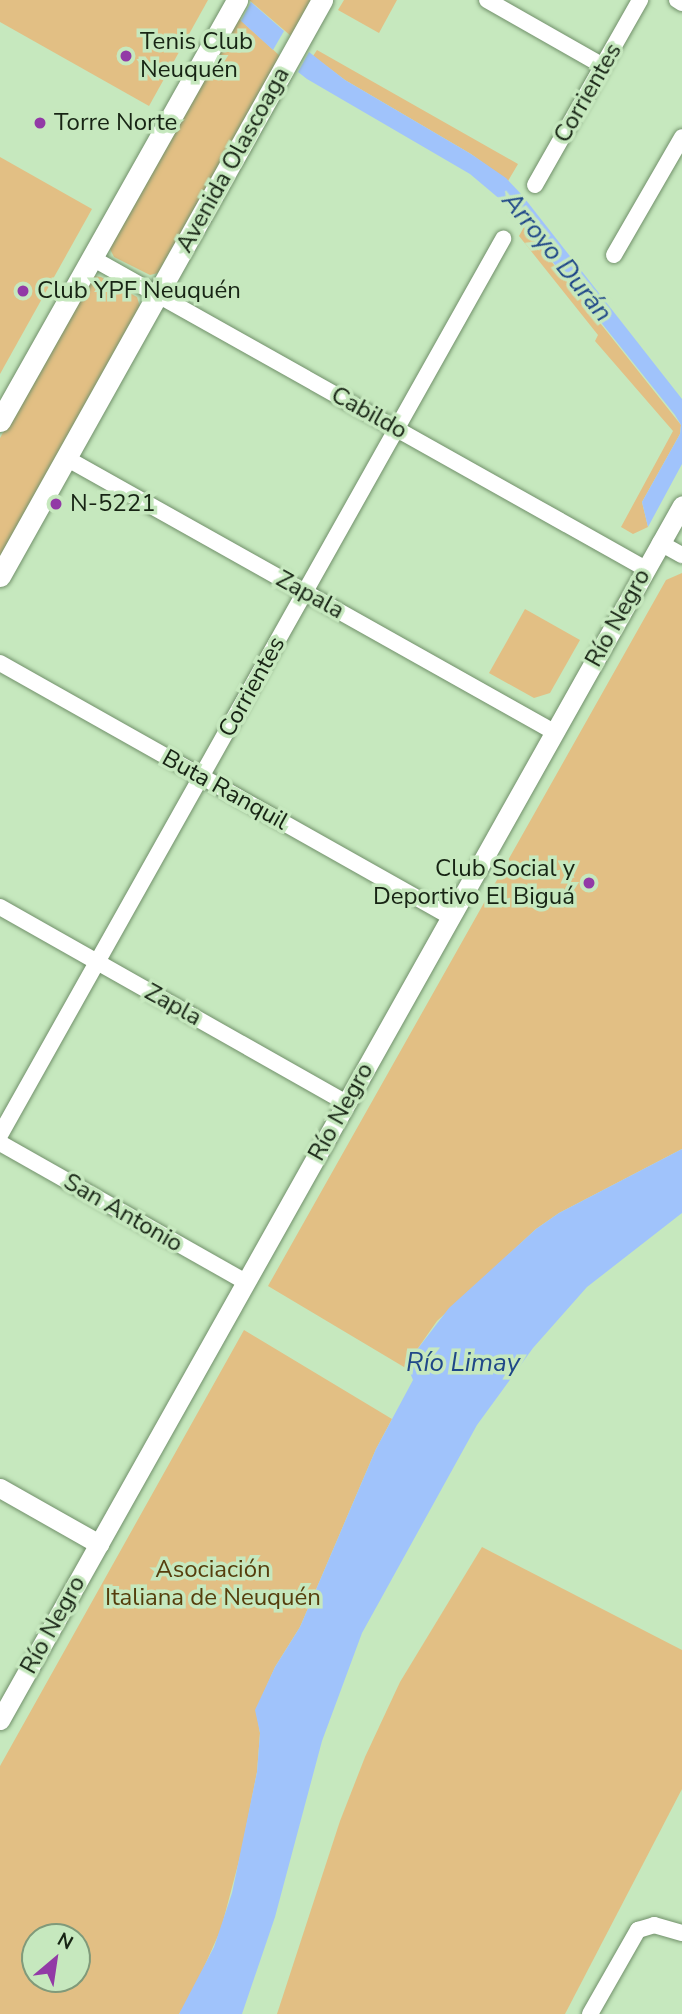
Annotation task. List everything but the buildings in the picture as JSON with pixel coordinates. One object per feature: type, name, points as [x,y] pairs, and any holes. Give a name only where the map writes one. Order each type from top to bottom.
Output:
[{"type":"main road","points":[[0,421],[237,0]]},
{"type":"main road","name":"Avenida Olascoaga","points":[[0,576],[322,0]]},
{"type":"street","points":[[488,0],[603,66]]},
{"type":"street","name":"Corrientes","points":[[535,185],[640,0]]},
{"type":"street","points":[[677,0],[682,3]]},
{"type":"street","points":[[614,254],[682,137]]},
{"type":"street","name":"Corrientes","points":[[0,1135],[503,239]]},
{"type":"street","name":"Cabildo","points":[[92,258],[646,569]]},
{"type":"street","name":"Zapala","points":[[66,458],[554,732]]},
{"type":"street","name":"Río Negro","points":[[0,1720],[682,505]]},
{"type":"street","points":[[660,543],[682,555]]},
{"type":"street","name":"Buta Ranquil","points":[[0,663],[451,917]]},
{"type":"street","name":"Zapla","points":[[0,908],[346,1103]]},
{"type":"street","name":"San Antonio","points":[[0,1143],[246,1282]]},
{"type":"street","points":[[0,1488],[99,1544]]},
{"type":"street","points":[[590,2014],[630,1939],[643,1926],[654,1924],[682,1933]]},
{"type":"green space","name":"Tenis Club Neuquén","points":[[0,0],[208,0],[149,106],[0,22]]},
{"type":"green space","points":[[249,0],[311,0],[291,36]]},
{"type":"green space","points":[[344,0],[397,0],[379,33],[338,10]]},
{"type":"green space","points":[[236,16],[280,56],[158,273],[150,275],[114,257],[109,247]]},
{"type":"green space","points":[[317,50],[518,164],[508,181],[471,154],[345,80],[313,56]]},
{"type":"green space","name":"Club YPF Neuquén","points":[[0,157],[92,209],[0,374]]},
{"type":"green space","points":[[524,227],[681,425],[680,434],[642,502],[648,527],[633,534],[621,527],[673,431],[595,341],[598,335],[519,236]]},
{"type":"green space","points":[[93,276],[101,277],[137,297],[140,307],[0,557],[0,438],[85,283]]},
{"type":"green space","name":"Club Social y Deportivo El Biguá","points":[[682,573],[682,1149],[559,1213],[536,1229],[437,1321],[416,1351],[409,1370],[268,1286],[666,580]]},
{"type":"green space","points":[[525,609],[580,640],[550,693],[534,698],[489,673]]},
{"type":"green space","name":"Asociación Italiana de Neuquén","points":[[244,1330],[392,1419],[376,1449],[300,1627],[275,1667],[256,1710],[260,1733],[257,1772],[241,1853],[221,1929],[192,1994],[179,2014],[0,2014],[0,1766]]},
{"type":"green space","points":[[482,1547],[682,1650],[682,1789],[565,2014],[277,2014],[340,1821],[365,1757],[400,1682]]},
{"type":"water","points":[[251,2],[284,31],[273,50],[241,21]]},
{"type":"water","name":"Arroyo Durán","points":[[309,52],[345,80],[471,154],[506,178],[682,399],[682,464],[648,527],[642,502],[680,434],[681,425],[675,415],[508,206],[470,174],[307,79],[298,72]]},
{"type":"water","name":"Río Limay","points":[[682,1149],[682,1213],[587,1287],[533,1348],[477,1425],[362,1633],[322,1741],[275,1917],[242,2014],[179,2014],[214,1947],[232,1893],[257,1772],[260,1733],[255,1710],[275,1667],[300,1627],[376,1449],[413,1380],[409,1370],[416,1351],[449,1308],[536,1229],[559,1213]]},
{"type":"place","name":"Tenis Club Neuquén","points":[[126,56]]},
{"type":"place","name":"Torre Norte","points":[[40,123]]},
{"type":"place","name":"Club YPF Neuquén","points":[[23,291]]},
{"type":"place","name":"N-5221","points":[[56,504]]},
{"type":"place","name":"Club Social y Deportivo El Biguá","points":[[589,883]]}]
